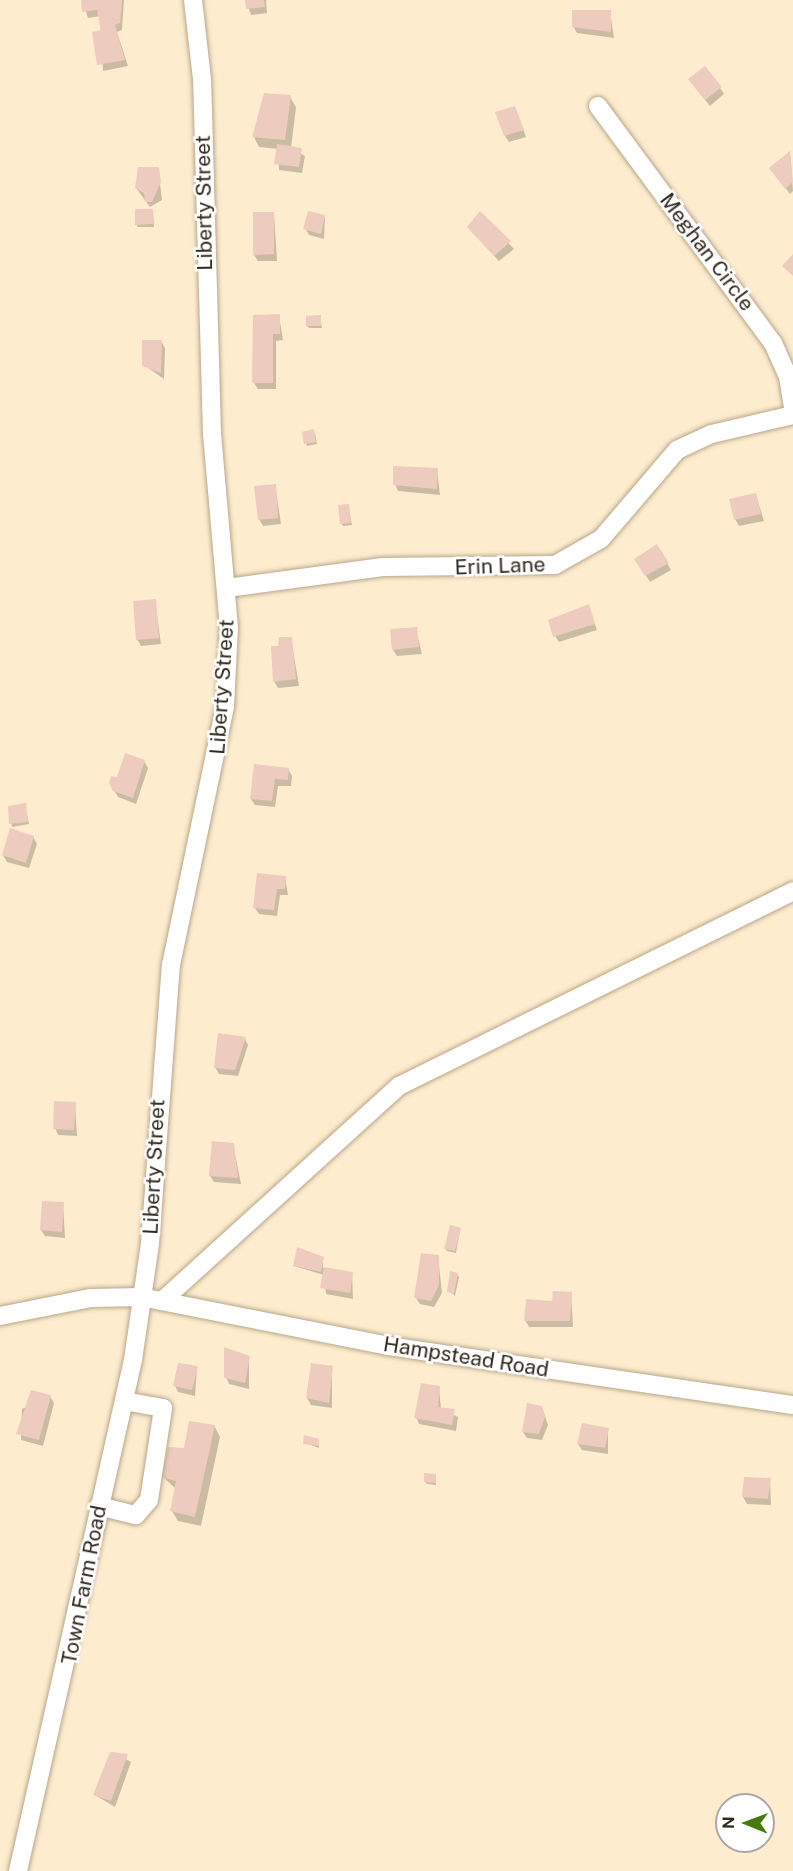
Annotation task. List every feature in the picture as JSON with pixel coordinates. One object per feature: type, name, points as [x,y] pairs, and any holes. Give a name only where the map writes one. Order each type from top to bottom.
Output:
[{"type":"street","name":"Liberty Street","points":[[141,1297],[170,974],[225,706],[227,588],[212,434],[202,88],[193,0]]},
{"type":"street","name":"Meghan Circle","points":[[598,106],[773,343],[788,376],[793,408]]},
{"type":"street","name":"Erin Lane","points":[[227,588],[383,567],[555,565],[601,539],[677,450],[712,434],[793,415]]},
{"type":"street","points":[[163,1300],[399,1086],[793,891]]},
{"type":"street","name":"Hampstead Road","points":[[0,1316],[91,1299],[141,1297],[388,1346],[793,1404]]},
{"type":"street","name":"Town Farm Road","points":[[18,1871],[64,1687],[99,1506],[125,1401],[141,1297]]},
{"type":"street","points":[[99,1506],[136,1515],[149,1500],[162,1408],[125,1401]]},
{"type":"building","points":[[81,0],[122,0],[120,23],[115,25],[125,60],[97,65],[92,32],[101,30],[97,10],[82,12]]},
{"type":"building","points":[[245,0],[264,0],[265,7],[246,9]]},
{"type":"building","points":[[572,10],[611,10],[611,32],[572,27]]},
{"type":"building","points":[[705,66],[722,87],[705,100],[688,79]]},
{"type":"building","points":[[264,93],[291,95],[285,140],[252,137]]},
{"type":"building","points":[[515,106],[524,130],[504,136],[495,112]]},
{"type":"building","points":[[277,144],[302,148],[299,167],[274,164]]},
{"type":"building","points":[[790,151],[793,182],[785,189],[769,168]]},
{"type":"building","points":[[138,167],[159,167],[161,182],[152,202],[145,202],[144,193],[135,188]]},
{"type":"building","points":[[135,209],[153,209],[153,224],[135,225]]},
{"type":"building","points":[[308,211],[325,215],[321,234],[303,229]]},
{"type":"building","points":[[480,211],[511,241],[494,256],[467,227]]},
{"type":"building","points":[[253,212],[274,212],[274,254],[253,255]]},
{"type":"building","points":[[793,254],[793,276],[782,266]]},
{"type":"building","points":[[280,314],[280,334],[273,334],[273,383],[252,383],[253,315]]},
{"type":"building","points":[[321,315],[321,326],[306,326],[306,316]]},
{"type":"building","points":[[142,340],[162,340],[161,373],[142,366]]},
{"type":"building","points":[[314,429],[316,442],[304,444],[302,432]]},
{"type":"building","points":[[393,466],[438,468],[437,489],[393,485]]},
{"type":"building","points":[[276,484],[278,518],[258,520],[254,486]]},
{"type":"building","points":[[756,493],[761,514],[734,520],[729,499]]},
{"type":"building","points":[[349,504],[351,523],[340,524],[338,505]]},
{"type":"building","points":[[657,544],[669,563],[645,576],[634,559]]},
{"type":"building","points":[[156,599],[159,638],[136,640],[133,601]]},
{"type":"building","points":[[589,604],[595,624],[553,637],[548,620]]},
{"type":"building","points":[[417,627],[419,647],[392,650],[390,629]]},
{"type":"building","points":[[279,637],[292,637],[296,679],[273,682],[271,646],[278,646]]},
{"type":"building","points":[[125,753],[145,760],[133,798],[113,791],[109,783],[111,776],[117,777]]},
{"type":"building","points":[[254,764],[289,768],[288,780],[275,779],[272,801],[250,799]]},
{"type":"building","points":[[26,803],[28,822],[9,824],[8,806]]},
{"type":"building","points":[[10,828],[34,836],[26,863],[2,855]]},
{"type":"building","points":[[257,873],[286,876],[285,889],[277,889],[274,910],[253,908]]},
{"type":"building","points":[[218,1033],[246,1037],[235,1070],[214,1068]]},
{"type":"building","points":[[54,1101],[76,1102],[74,1130],[53,1129]]},
{"type":"building","points":[[212,1141],[234,1143],[238,1178],[209,1176]]},
{"type":"building","points":[[42,1201],[64,1202],[62,1232],[40,1230]]},
{"type":"building","points":[[450,1225],[461,1228],[455,1251],[444,1249]]},
{"type":"building","points":[[297,1247],[324,1257],[321,1272],[293,1266]]},
{"type":"building","points":[[421,1253],[439,1255],[439,1285],[431,1301],[414,1298]]},
{"type":"building","points":[[324,1267],[353,1272],[350,1293],[320,1288]]},
{"type":"building","points":[[450,1271],[458,1273],[454,1294],[447,1292]]},
{"type":"building","points":[[553,1291],[572,1292],[570,1321],[524,1321],[526,1299],[552,1301]]},
{"type":"building","points":[[224,1347],[250,1356],[245,1383],[224,1378]]},
{"type":"building","points":[[178,1363],[198,1366],[192,1390],[173,1386]]},
{"type":"building","points":[[311,1363],[333,1366],[329,1403],[306,1398]]},
{"type":"building","points":[[421,1383],[440,1386],[438,1407],[455,1409],[452,1425],[414,1418]]},
{"type":"building","points":[[31,1390],[51,1395],[39,1440],[16,1434]]},
{"type":"building","points":[[527,1403],[542,1406],[545,1417],[539,1434],[522,1432]]},
{"type":"building","points":[[189,1421],[215,1425],[195,1517],[170,1511],[176,1481],[162,1477],[168,1447],[184,1448]]},
{"type":"building","points":[[582,1423],[609,1428],[605,1448],[577,1444]]},
{"type":"building","points":[[304,1435],[319,1439],[318,1446],[303,1444]]},
{"type":"building","points":[[424,1473],[436,1474],[436,1483],[424,1482]]},
{"type":"building","points":[[744,1477],[771,1478],[768,1499],[742,1497]]},
{"type":"building","points":[[110,1752],[128,1754],[111,1801],[93,1795]]}]
